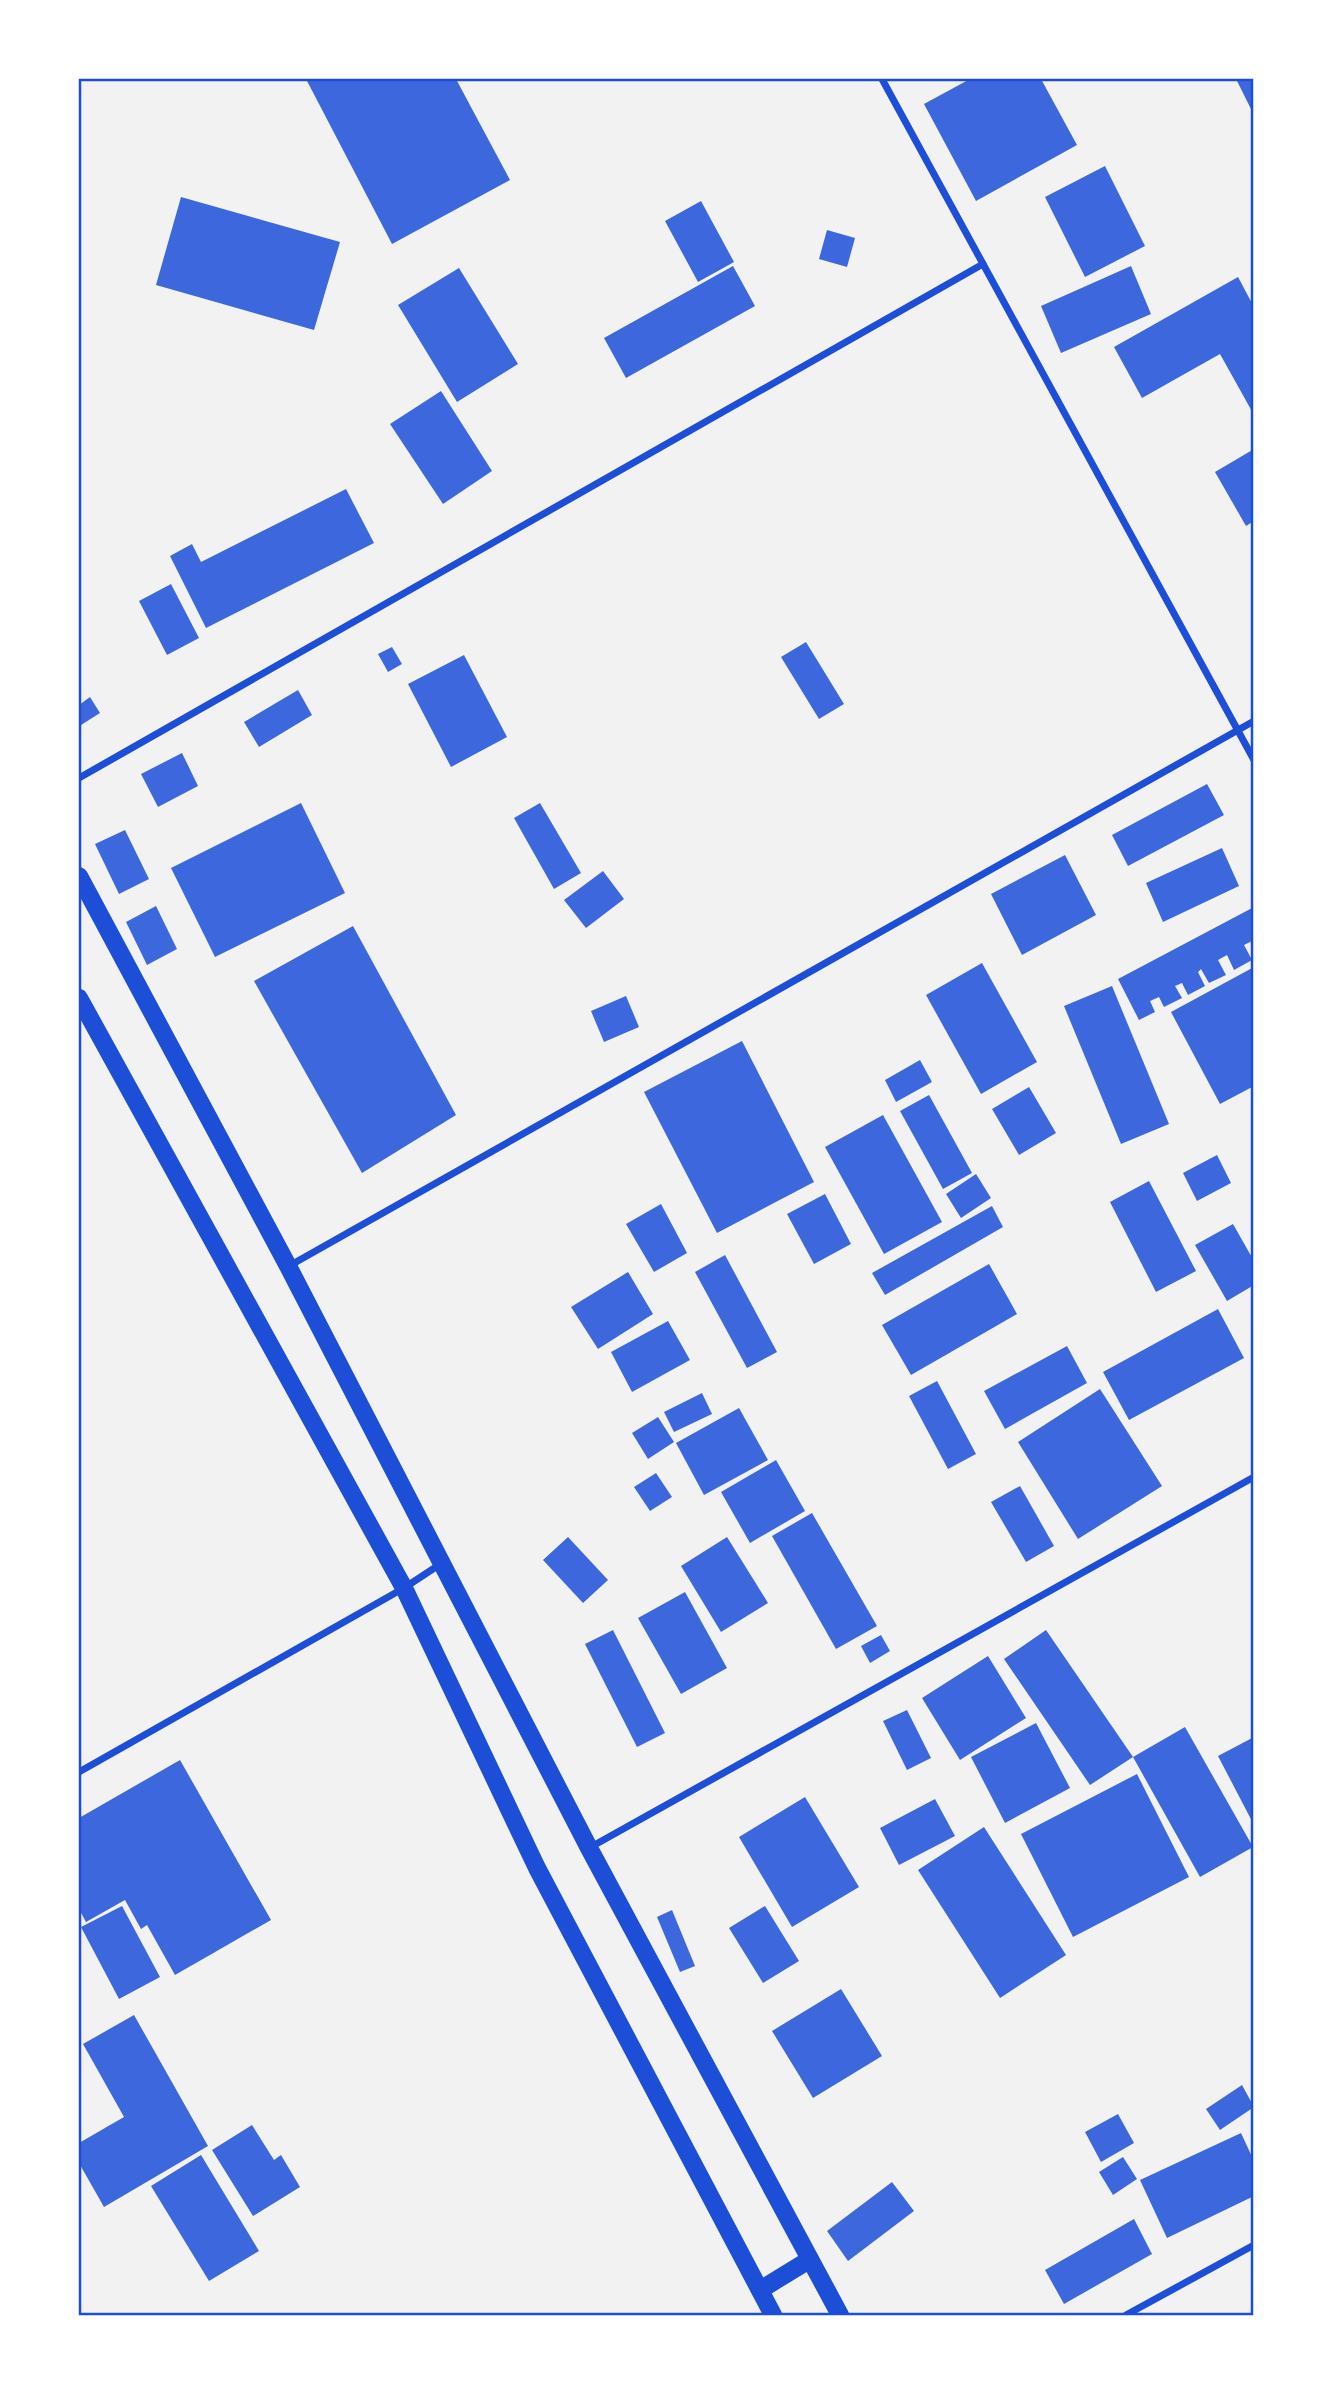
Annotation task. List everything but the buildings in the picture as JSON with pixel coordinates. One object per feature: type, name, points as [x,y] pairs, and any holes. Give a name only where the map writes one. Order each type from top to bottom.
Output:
[{"type":"main road","points":[[79,876],[288,1266],[589,1848],[840,2315]]},
{"type":"main road","points":[[79,998],[404,1588],[537,1868],[773,2315]]},
{"type":"main road","points":[[760,2290],[810,2260]]},
{"type":"street","points":[[882,79],[1254,760]]},
{"type":"street","points":[[79,778],[983,264]]},
{"type":"street","points":[[288,1266],[1254,722]]},
{"type":"street","points":[[589,1848],[1254,1477]]},
{"type":"street","points":[[79,1772],[404,1588],[443,1563]]},
{"type":"street","points":[[1126,2315],[1254,2245]]}]
